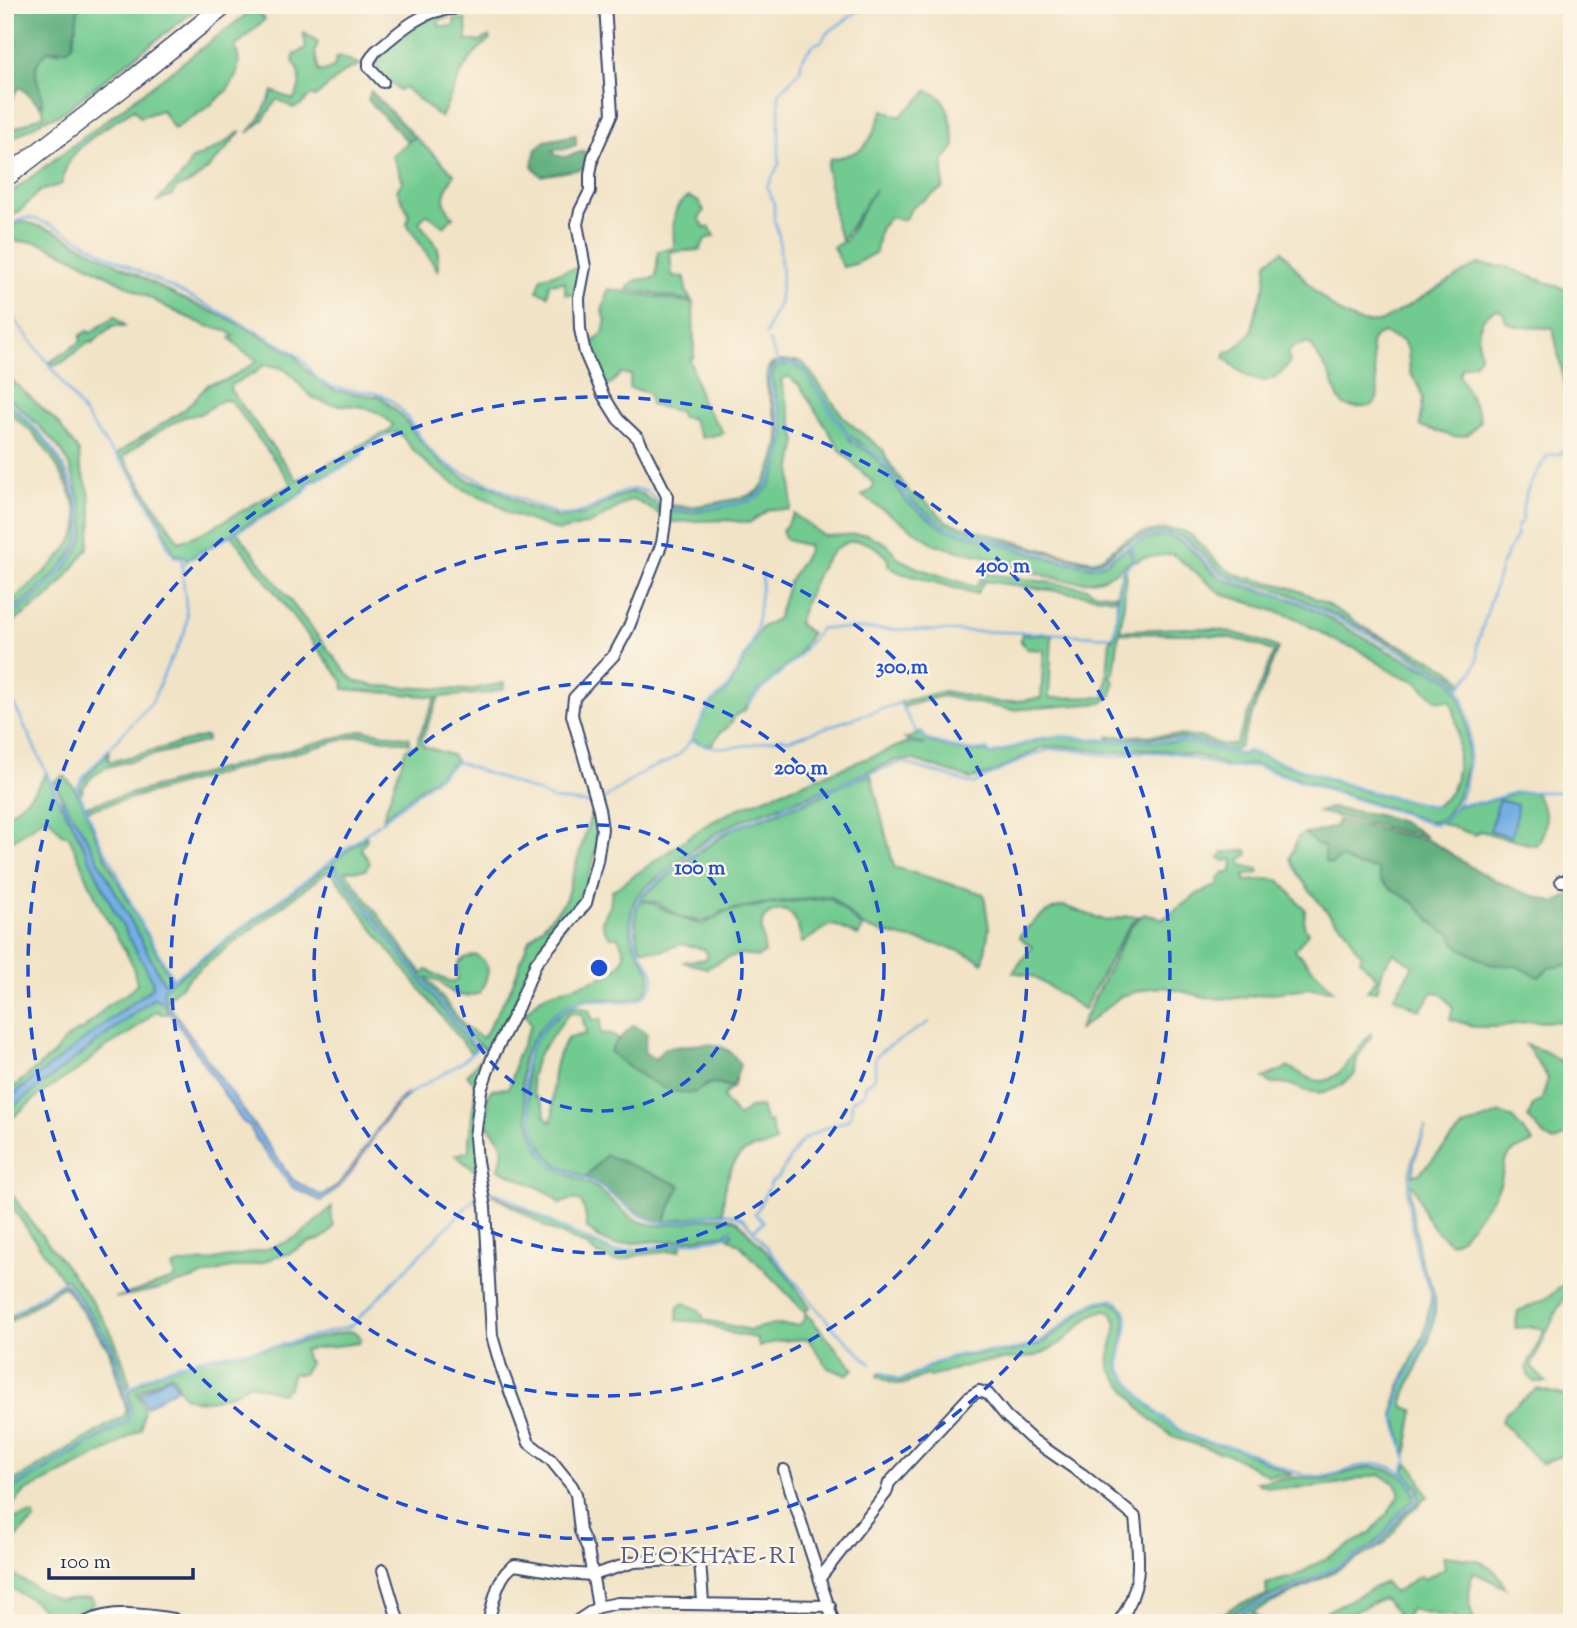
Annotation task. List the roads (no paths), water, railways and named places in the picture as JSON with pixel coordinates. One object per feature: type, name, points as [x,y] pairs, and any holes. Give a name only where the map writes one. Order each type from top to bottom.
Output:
[{"type":"highway","points":[[5,178],[225,5]]},
{"type":"street","points":[[383,82],[369,67],[374,52],[425,15],[439,8],[454,9],[457,5]]},
{"type":"street","points":[[598,1607],[588,1549],[580,1531],[576,1494],[551,1460],[529,1443],[495,1346],[489,1306],[485,1207],[475,1137],[481,1090],[493,1056],[519,1007],[536,963],[586,903],[602,829],[599,809],[572,715],[573,698],[614,655],[628,629],[662,543],[665,523],[667,496],[638,438],[618,419],[603,395],[585,353],[580,329],[579,298],[584,267],[577,223],[590,191],[593,157],[612,114],[605,5]]},
{"type":"street","points":[[820,1578],[886,1493],[889,1483],[969,1397],[979,1391],[988,1394],[1006,1416],[1030,1438],[1082,1474],[1135,1517],[1137,1581],[1130,1605],[1118,1623]]},
{"type":"street","points":[[784,1470],[834,1623]]},
{"type":"street","points":[[488,1623],[504,1575],[515,1565],[593,1575],[634,1562],[744,1557]]},
{"type":"street","points":[[700,1560],[703,1603]]},
{"type":"street","points":[[383,1570],[399,1623]]},
{"type":"street","points":[[574,1623],[598,1607],[618,1603],[830,1606]]},
{"type":"street","points":[[84,1623],[95,1617],[111,1615],[148,1614],[174,1619]]},
{"type":"water","points":[[63,800],[86,837],[165,985],[163,995],[166,1001],[293,1180],[320,1195],[331,1190],[352,1166],[396,1103],[407,1093],[409,1095],[385,1120],[347,1177],[321,1201],[292,1187],[257,1141],[250,1127],[242,1121],[163,1002],[154,998],[5,1113],[5,1101],[153,987],[152,979],[59,801]]},
{"type":"water","points":[[1499,800],[1517,805],[1511,837],[1490,830]]},
{"type":"water","points":[[170,1376],[177,1388],[146,1407],[140,1394]]},
{"type":"waterway","points":[[766,334],[779,304],[782,279],[774,203],[767,187],[779,164],[779,94],[800,70],[802,59],[812,46],[858,11],[882,5]]},
{"type":"waterway","points":[[5,228],[26,218],[50,225],[297,355],[322,382],[338,388],[380,394],[400,409],[425,444],[446,463],[526,502],[558,514],[570,515],[637,489],[647,492],[662,506]]},
{"type":"waterway","points":[[5,307],[108,447],[128,469],[161,526],[167,546],[175,558],[181,557],[187,618],[185,631],[152,702],[77,787],[101,844],[137,916],[173,978]]},
{"type":"waterway","points":[[769,341],[779,364]]},
{"type":"waterway","points":[[671,510],[695,510],[738,503],[762,493],[776,469],[784,434],[770,371],[781,364],[794,365],[802,368],[854,442],[872,451],[883,462],[910,502],[946,528],[1055,558],[1094,565],[1137,541],[1156,535],[1176,537],[1190,545],[1207,564],[1221,574],[1307,604],[1449,677],[1458,688],[1468,718],[1470,755],[1464,788],[1455,808],[1436,824],[1255,766],[1226,768],[1175,753],[1133,752],[1116,757],[1066,749],[1048,750],[973,784],[902,762],[727,830],[643,893],[636,905],[632,926],[635,940],[652,970],[652,987],[641,998],[627,1003],[587,1000],[569,1006],[543,1028],[529,1052],[525,1071],[527,1098],[534,1129],[544,1154],[555,1166],[592,1182],[650,1220],[681,1222],[723,1213],[743,1218],[834,1329],[871,1364]]},
{"type":"waterway","points":[[5,399],[40,433],[59,458],[73,487],[82,527],[80,541],[67,564],[38,594],[5,617]]},
{"type":"waterway","points":[[184,565],[304,493],[310,483],[344,467],[361,456],[363,449],[387,435]]},
{"type":"waterway","points":[[1460,688],[1478,659],[1477,645],[1502,564],[1523,519],[1522,510],[1529,486],[1548,455],[1572,448]]},
{"type":"waterway","points":[[748,705],[798,657],[821,628],[1112,637],[1122,571],[1135,560],[1129,544]]},
{"type":"waterway","points":[[599,802],[645,771],[681,753],[691,740],[709,705],[728,687],[751,645],[757,626],[763,574]]},
{"type":"waterway","points":[[5,685],[60,801]]},
{"type":"waterway","points":[[691,740],[724,748],[782,738],[788,740],[900,703],[917,733],[921,731],[927,740],[964,750],[987,749],[991,754],[1041,738],[1060,736],[1200,743],[1242,754],[1248,751],[1364,790],[1435,807]]},
{"type":"waterway","points":[[165,985],[330,862],[457,762],[552,799],[592,804]]},
{"type":"waterway","points":[[1458,804],[1484,802],[1515,792],[1572,792]]},
{"type":"waterway","points":[[330,862],[470,1041],[479,1047],[461,1063],[407,1095]]},
{"type":"waterway","points":[[755,1229],[764,1222],[755,1214],[772,1181],[778,1178],[798,1145],[825,1128],[846,1121],[851,1116],[852,1101],[865,1093],[865,1086],[875,1077],[875,1058],[883,1050],[929,1022]]},
{"type":"waterway","points":[[1402,1473],[1407,1461],[1395,1422],[1397,1405],[1404,1381],[1419,1355],[1428,1331],[1433,1305],[1433,1295],[1418,1258],[1408,1194],[1413,1162],[1424,1130]]},
{"type":"waterway","points":[[489,1191],[614,1252],[714,1239],[726,1236],[732,1230]]},
{"type":"waterway","points":[[125,1393],[143,1379],[179,1364],[276,1346],[351,1326],[478,1195]]},
{"type":"waterway","points":[[5,1319],[63,1281],[112,1348],[131,1412],[128,1419],[5,1492]]},
{"type":"waterway","points":[[881,1372],[899,1380],[953,1356],[1028,1346],[1046,1338],[1084,1308],[1104,1300],[1115,1300],[1123,1307],[1128,1323],[1120,1368],[1150,1406],[1169,1423],[1196,1438],[1246,1451],[1307,1475],[1325,1476],[1375,1464],[1397,1470],[1412,1483],[1417,1501],[1399,1517],[1375,1547],[1278,1596],[1228,1616],[1220,1623]]},
{"type":"district","name":"DEOKHAE-RI","points":[[709,1555]]}]
